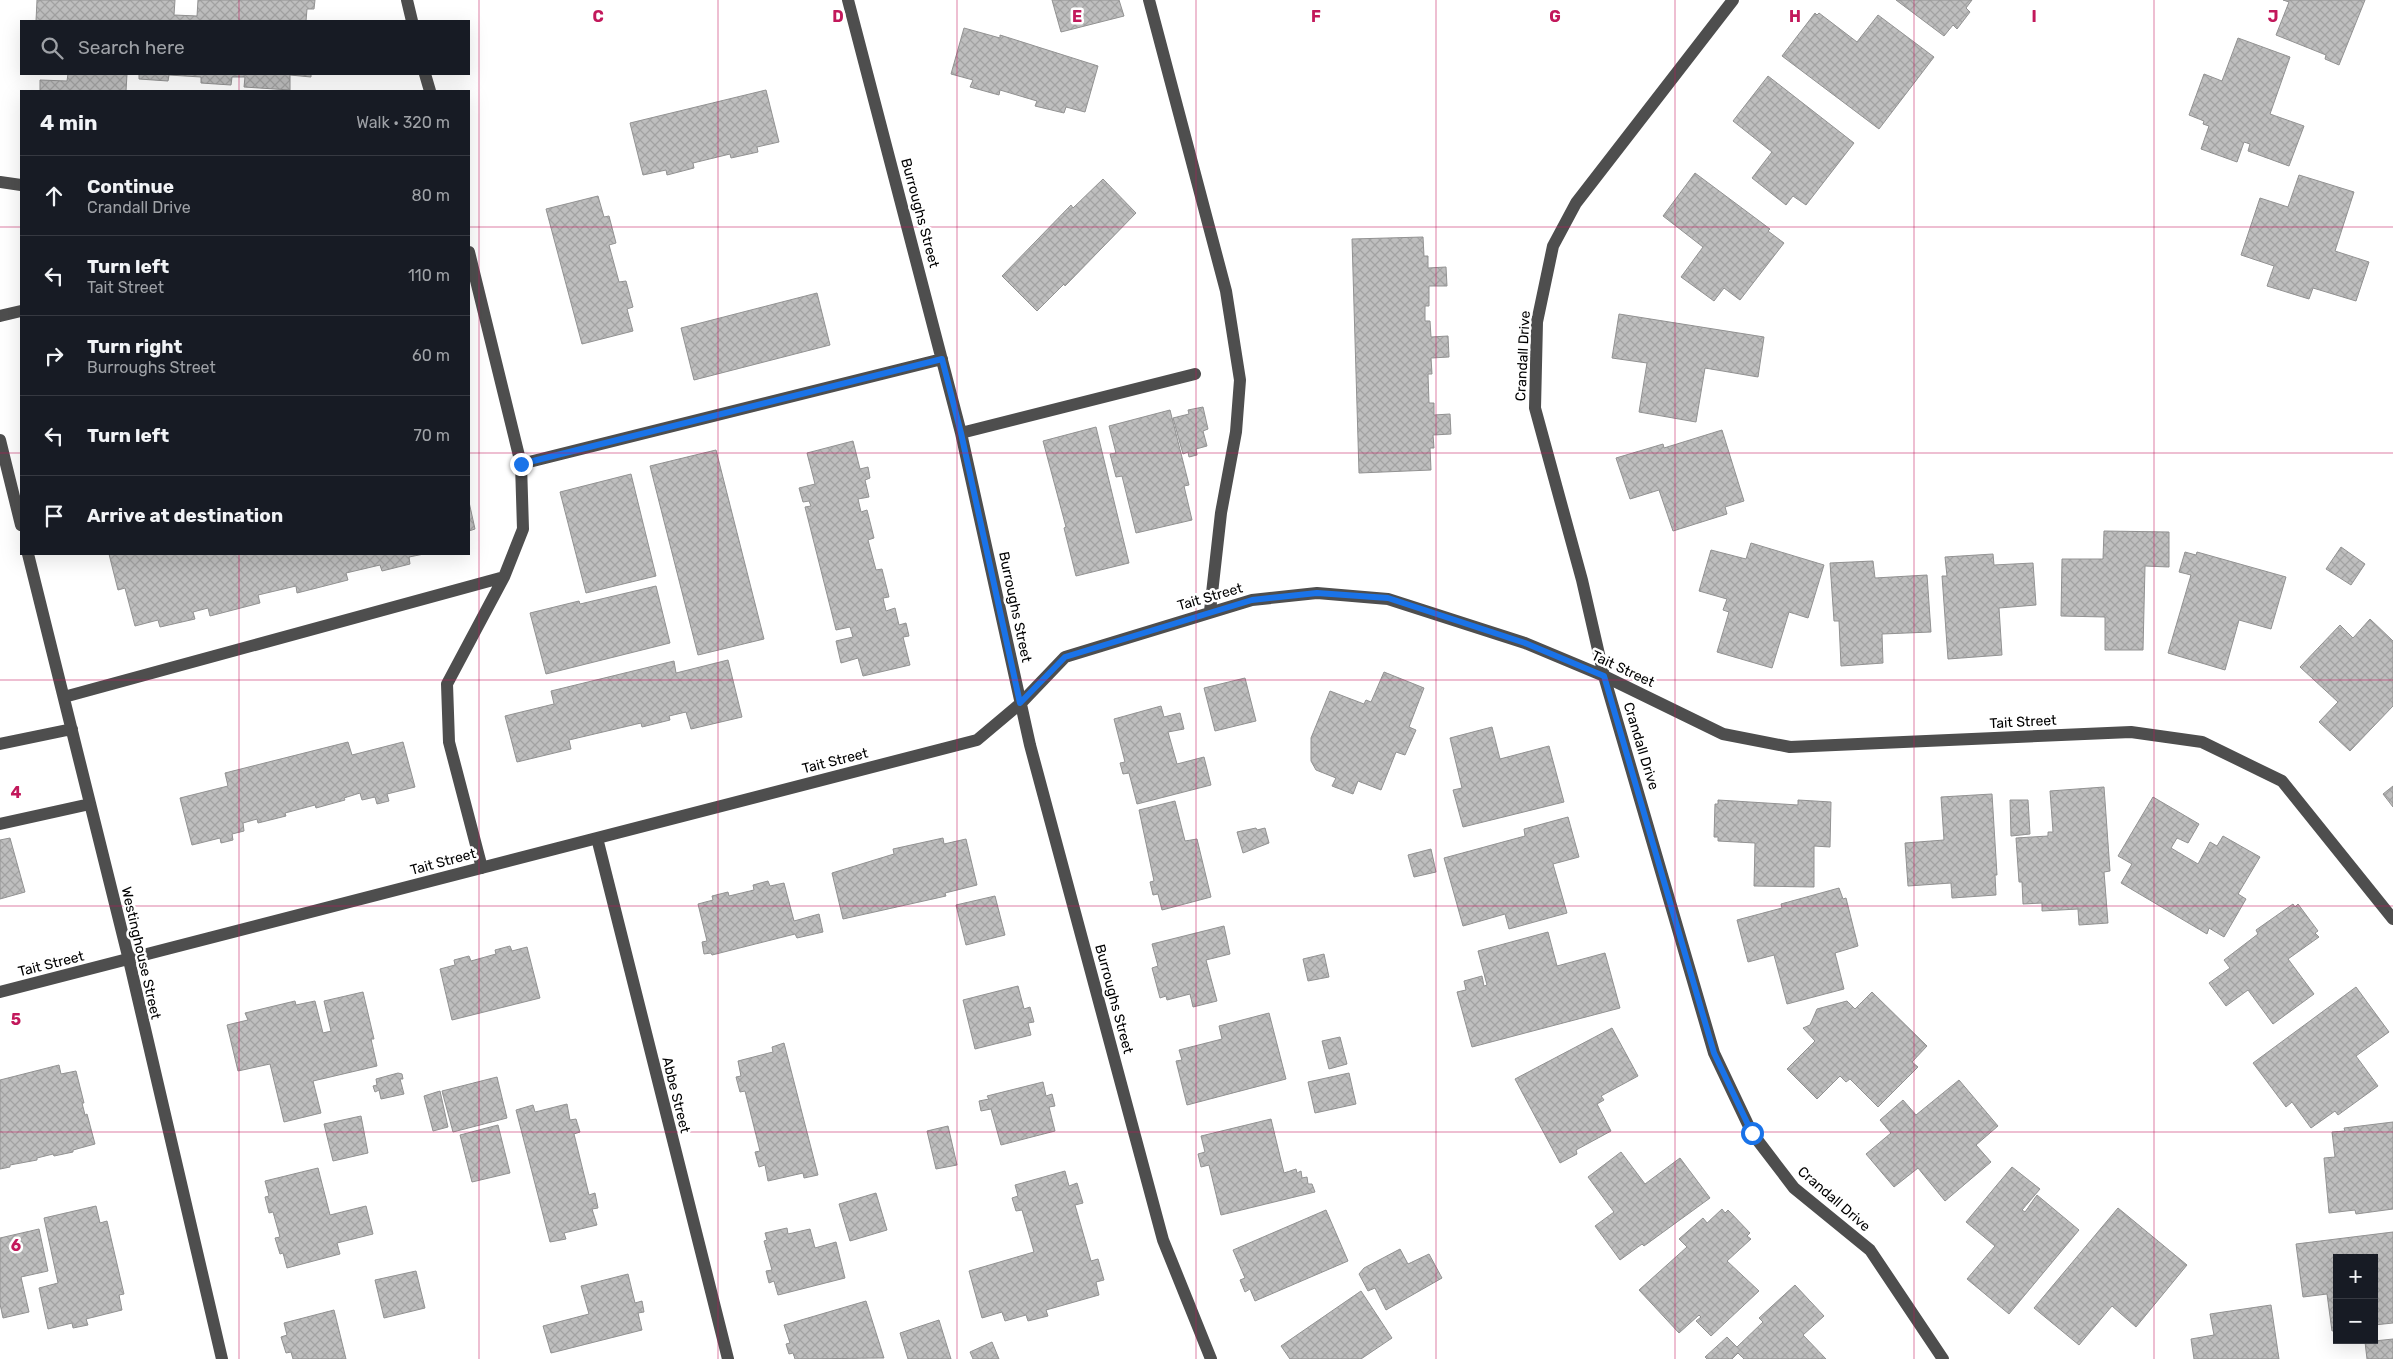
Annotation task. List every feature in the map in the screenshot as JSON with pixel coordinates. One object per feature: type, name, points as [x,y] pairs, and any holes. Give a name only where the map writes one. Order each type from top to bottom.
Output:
[{"type":"street","points":[[407,0],[412,20]]},
{"type":"street","name":"Burroughs Street","points":[[848,0],[961,433],[1020,703],[1163,1240],[1211,1359]]},
{"type":"street","points":[[1149,0],[1226,291],[1240,380],[1236,432],[1221,513],[1210,611]]},
{"type":"street","name":"Crandall Drive","points":[[1733,0],[1576,204],[1554,246],[1538,322],[1535,408],[1582,580],[1604,676],[1714,1053],[1752,1133],[1794,1188],[1870,1250],[1943,1359]]},
{"type":"street","points":[[425,75],[430,90]]},
{"type":"street","points":[[0,182],[20,185]]},
{"type":"street","points":[[470,256],[521,464],[524,529],[504,577],[447,684],[449,742],[482,868]]},
{"type":"street","points":[[0,316],[20,311]]},
{"type":"street","points":[[521,464],[942,359]]},
{"type":"street","points":[[961,433],[1195,374]]},
{"type":"street","points":[[0,440],[20,521]]},
{"type":"street","name":"Westinghouse Street","points":[[28,555],[129,960],[222,1359]]},
{"type":"street","points":[[64,697],[504,577]]},
{"type":"street","name":"Tait Street","points":[[0,992],[978,740],[1020,703],[1065,657],[1210,611],[1252,600],[1317,593],[1388,598],[1525,643],[1604,676],[1723,734],[1790,747],[2131,732],[2202,742],[2282,781],[2393,919]]},
{"type":"street","points":[[0,744],[72,728]]},
{"type":"street","points":[[0,824],[90,804]]},
{"type":"street","name":"Abbe Street","points":[[597,838],[728,1359]]},
{"type":"building","points":[[37,0],[175,0],[174,15],[197,16],[198,0],[315,0],[314,9],[307,9],[306,20],[36,20]]},
{"type":"building","points":[[1052,0],[1119,0],[1124,16],[1061,32]]},
{"type":"building","points":[[1896,0],[1972,0],[1966,8],[1970,12],[1957,29],[1953,25],[1944,36]]},
{"type":"building","points":[[2283,0],[2365,0],[2339,65],[2325,59],[2326,55],[2276,35],[2289,2]]},
{"type":"building","points":[[1815,13],[1817,15],[1819,13],[1857,42],[1878,15],[1934,57],[1879,129],[1782,56]]},
{"type":"building","points":[[964,28],[1000,38],[1000,35],[1098,66],[1085,112],[1066,107],[1064,113],[1035,106],[1037,101],[1000,90],[999,95],[970,87],[973,80],[951,74]]},
{"type":"building","points":[[2238,38],[2290,57],[2270,114],[2304,126],[2289,166],[2248,151],[2250,144],[2244,142],[2237,162],[2201,149],[2209,126],[2203,124],[2204,121],[2189,115],[2204,74],[2222,81]]},
{"type":"building","points":[[68,75],[127,75],[126,90],[40,90],[40,80],[67,81]]},
{"type":"building","points":[[139,75],[169,75],[168,81],[139,79]]},
{"type":"building","points":[[169,75],[290,75],[290,90],[244,87],[245,77],[232,77],[231,85],[201,83],[201,77]]},
{"type":"building","points":[[290,75],[311,75],[311,77]]},
{"type":"building","points":[[1768,76],[1854,143],[1806,205],[1793,196],[1786,205],[1752,178],[1772,152],[1733,121]]},
{"type":"building","points":[[766,90],[779,142],[757,147],[758,152],[731,158],[730,154],[693,163],[694,168],[667,175],[666,170],[643,175],[630,123]]},
{"type":"building","points":[[1695,173],[1770,229],[1768,231],[1784,243],[1740,300],[1724,288],[1714,301],[1681,277],[1703,247],[1663,216]]},
{"type":"building","points":[[2299,175],[2354,192],[2335,251],[2369,262],[2356,301],[2313,288],[2309,299],[2267,286],[2274,266],[2241,255],[2260,198],[2288,207]]},
{"type":"building","points":[[1103,179],[1136,213],[1065,286],[1064,284],[1037,311],[1002,276],[1071,205],[1073,208]]},
{"type":"building","points":[[598,196],[604,217],[609,216],[616,243],[609,245],[619,282],[626,281],[633,307],[627,309],[633,331],[582,344],[546,209]]},
{"type":"building","points":[[1423,237],[1424,256],[1428,256],[1428,268],[1446,267],[1447,286],[1429,286],[1429,306],[1425,306],[1425,321],[1430,321],[1431,337],[1448,336],[1449,357],[1431,358],[1432,374],[1428,374],[1429,403],[1434,403],[1434,415],[1450,414],[1451,434],[1433,435],[1434,448],[1430,448],[1431,470],[1359,473],[1352,239]]},
{"type":"building","points":[[817,293],[830,345],[694,380],[681,328]]},
{"type":"building","points":[[1619,314],[1764,337],[1758,377],[1705,368],[1696,422],[1639,412],[1647,363],[1612,358]]},
{"type":"building","points":[[1203,407],[1208,429],[1203,431],[1207,446],[1196,449],[1197,455],[1189,457],[1188,452],[1183,454],[1173,418],[1189,414],[1188,410]]},
{"type":"building","points":[[1170,410],[1189,485],[1184,486],[1192,520],[1136,533],[1122,476],[1116,477],[1110,454],[1116,453],[1109,426]]},
{"type":"building","points":[[1096,427],[1129,563],[1076,576],[1064,528],[1066,527],[1043,441]]},
{"type":"building","points":[[1722,430],[1744,501],[1725,507],[1727,514],[1673,531],[1659,490],[1630,499],[1616,458],[1663,444],[1664,448]]},
{"type":"building","points":[[853,441],[860,469],[868,467],[870,478],[865,480],[869,497],[858,499],[861,512],[867,510],[874,538],[868,540],[876,570],[882,569],[889,597],[883,598],[886,611],[895,608],[899,625],[906,623],[909,636],[903,637],[910,665],[863,676],[858,658],[841,663],[836,641],[853,637],[850,627],[836,630],[805,507],[811,506],[809,501],[803,502],[799,488],[815,484],[807,453]]},
{"type":"building","points":[[716,450],[764,639],[698,655],[650,466]]},
{"type":"building","points":[[631,474],[656,576],[586,593],[560,492]]},
{"type":"building","points":[[470,506],[475,529],[470,531]]},
{"type":"building","points":[[2104,531],[2169,532],[2169,567],[2145,566],[2143,650],[2105,650],[2105,617],[2061,616],[2062,559],[2103,559]]},
{"type":"building","points":[[1751,543],[1824,565],[1808,618],[1789,612],[1772,668],[1717,652],[1729,612],[1723,610],[1727,599],[1699,591],[1711,550],[1746,559]]},
{"type":"building","points":[[2341,547],[2365,564],[2351,585],[2326,569]]},
{"type":"building","points":[[2185,552],[2196,555],[2197,552],[2286,577],[2271,629],[2239,620],[2225,670],[2168,653],[2191,575],[2179,572]]},
{"type":"building","points":[[1993,554],[1994,565],[2033,563],[2036,605],[1999,608],[2002,655],[1948,659],[1942,576],[1947,576],[1945,557]]},
{"type":"building","points":[[109,555],[419,555],[409,557],[410,564],[382,571],[380,565],[346,573],[348,580],[297,593],[296,586],[258,595],[260,603],[210,616],[208,608],[193,612],[195,619],[160,627],[158,620],[135,626],[125,588],[118,590]]},
{"type":"building","points":[[1873,561],[1875,578],[1927,575],[1931,632],[1882,634],[1883,663],[1841,666],[1839,621],[1834,621],[1830,563]]},
{"type":"building","points":[[656,586],[670,643],[546,674],[530,613],[579,601],[580,604]]},
{"type":"building","points":[[2370,619],[2393,641],[2393,706],[2350,751],[2319,722],[2338,702],[2300,667],[2340,625],[2353,638]]},
{"type":"building","points":[[728,660],[742,717],[691,729],[686,712],[669,716],[670,720],[642,727],[641,723],[569,740],[571,749],[517,762],[505,716],[554,704],[551,691],[674,661],[676,673]]},
{"type":"building","points":[[1384,672],[1424,688],[1409,727],[1416,730],[1405,755],[1396,752],[1381,790],[1358,781],[1353,794],[1332,786],[1336,778],[1316,770],[1311,761],[1311,738],[1330,691],[1364,704],[1366,700],[1371,702]]},
{"type":"building","points":[[1245,678],[1256,721],[1215,731],[1204,688]]},
{"type":"building","points":[[1161,706],[1164,717],[1180,713],[1184,729],[1168,732],[1177,764],[1204,757],[1211,785],[1137,804],[1129,773],[1123,774],[1120,763],[1125,762],[1114,719]]},
{"type":"building","points":[[1492,727],[1500,759],[1549,746],[1564,802],[1463,827],[1453,790],[1462,788],[1450,738]]},
{"type":"building","points":[[348,742],[352,755],[403,742],[415,787],[387,794],[389,801],[377,804],[375,797],[362,800],[360,793],[344,798],[345,800],[316,808],[315,805],[285,813],[286,816],[258,823],[257,819],[243,823],[244,831],[232,834],[233,840],[221,843],[220,838],[192,845],[180,798],[228,786],[225,773]]},
{"type":"building","points":[[2393,786],[2393,807],[2383,794]]},
{"type":"building","points":[[2104,787],[2110,871],[2104,872],[2108,923],[2079,925],[2078,909],[2042,911],[2042,903],[2023,904],[2022,882],[2019,882],[2016,838],[2048,836],[2048,832],[2053,832],[2050,791]]},
{"type":"building","points":[[1992,794],[1997,875],[1995,875],[1996,895],[1952,898],[1951,883],[1908,886],[1905,843],[1944,840],[1941,797]]},
{"type":"building","points":[[2153,797],[2199,824],[2188,843],[2177,838],[2171,848],[2198,864],[2210,842],[2217,846],[2223,836],[2260,857],[2238,894],[2246,899],[2224,937],[2209,928],[2207,934],[2121,883],[2132,864],[2118,856]]},
{"type":"building","points":[[1718,800],[1798,805],[1798,800],[1831,802],[1830,847],[1814,846],[1814,887],[1754,886],[1755,843],[1718,841],[1718,837],[1714,837],[1715,804],[1718,804]]},
{"type":"building","points":[[2010,800],[2028,800],[2030,834],[2011,836]]},
{"type":"building","points":[[1175,801],[1185,841],[1197,839],[1211,897],[1162,910],[1158,894],[1153,895],[1150,882],[1154,881],[1139,810]]},
{"type":"building","points":[[1568,817],[1579,857],[1553,864],[1567,913],[1509,929],[1505,914],[1463,926],[1444,858],[1525,836],[1524,829]]},
{"type":"building","points":[[1256,828],[1257,830],[1265,828],[1269,843],[1243,853],[1237,832]]},
{"type":"building","points":[[10,838],[25,892],[0,899],[0,840]]},
{"type":"building","points":[[943,838],[944,844],[966,839],[977,885],[945,893],[946,896],[843,919],[832,873],[894,854],[893,849]]},
{"type":"building","points":[[1431,849],[1436,872],[1414,877],[1408,855]]},
{"type":"building","points":[[768,881],[770,886],[784,883],[794,921],[819,914],[823,932],[797,938],[795,934],[712,955],[711,953],[704,954],[702,942],[707,941],[698,904],[713,900],[712,896],[728,892],[729,896],[754,890],[753,885]]},
{"type":"building","points":[[1839,888],[1843,899],[1846,898],[1858,946],[1835,953],[1844,989],[1787,1004],[1774,955],[1748,962],[1737,920],[1782,908],[1781,904]]},
{"type":"building","points":[[995,896],[1005,935],[966,945],[956,905]]},
{"type":"building","points":[[2293,904],[2295,907],[2298,904],[2318,931],[2315,933],[2319,937],[2288,959],[2314,994],[2273,1024],[2248,990],[2226,1006],[2209,983],[2230,968],[2224,960],[2258,934],[2256,930]]},
{"type":"building","points":[[1224,926],[1230,954],[1206,960],[1217,1001],[1193,1007],[1190,994],[1167,1000],[1166,996],[1160,998],[1152,968],[1158,966],[1152,944]]},
{"type":"building","points":[[1548,932],[1557,966],[1605,953],[1620,1008],[1472,1047],[1457,992],[1466,990],[1464,981],[1482,976],[1484,986],[1487,985],[1478,951]]},
{"type":"building","points":[[510,946],[512,951],[527,947],[540,998],[452,1020],[440,969],[455,965],[454,960],[469,956],[471,961],[496,954],[495,950]]},
{"type":"building","points":[[1324,954],[1329,977],[1308,981],[1303,959]]},
{"type":"building","points":[[1018,986],[1024,1009],[1030,1007],[1034,1022],[1028,1023],[1031,1035],[975,1049],[963,1000]]},
{"type":"building","points":[[2356,987],[2389,1032],[2356,1056],[2378,1086],[2338,1115],[2335,1111],[2311,1128],[2292,1102],[2286,1107],[2253,1063]]},
{"type":"building","points":[[363,992],[374,1039],[371,1039],[377,1066],[313,1081],[321,1113],[284,1122],[270,1064],[238,1071],[227,1025],[248,1020],[245,1013],[295,1001],[296,1005],[315,1001],[323,1033],[331,1031],[324,1001]]},
{"type":"building","points":[[1872,992],[1927,1046],[1912,1062],[1918,1067],[1878,1107],[1850,1079],[1846,1082],[1840,1076],[1817,1099],[1787,1069],[1815,1041],[1803,1028],[1810,1025],[1817,1009],[1847,1001],[1855,1009]]},
{"type":"building","points":[[1269,1013],[1286,1079],[1187,1105],[1176,1061],[1182,1060],[1179,1050],[1222,1039],[1219,1026]]},
{"type":"building","points":[[1612,1028],[1638,1076],[1601,1096],[1604,1100],[1597,1104],[1611,1131],[1576,1150],[1577,1154],[1560,1163],[1515,1079]]},
{"type":"building","points":[[1340,1037],[1347,1064],[1329,1069],[1322,1041]]},
{"type":"building","points":[[784,1043],[818,1175],[804,1178],[803,1173],[768,1181],[765,1165],[759,1167],[755,1152],[760,1151],[745,1091],[740,1092],[736,1077],[741,1076],[738,1061],[773,1052],[772,1047]]},
{"type":"building","points":[[59,1065],[61,1074],[76,1071],[85,1115],[87,1114],[95,1144],[73,1150],[73,1152],[54,1156],[53,1154],[0,1169],[0,1080]]},
{"type":"building","points":[[398,1073],[402,1074],[403,1079],[400,1079],[404,1094],[381,1099],[379,1090],[375,1092],[373,1086],[377,1085],[376,1079]]},
{"type":"building","points":[[1349,1073],[1356,1104],[1315,1113],[1308,1082]]},
{"type":"building","points":[[497,1077],[507,1118],[453,1132],[442,1091]]},
{"type":"building","points":[[1959,1080],[1998,1126],[1976,1145],[1991,1162],[1945,1201],[1918,1168],[1894,1187],[1866,1154],[1891,1133],[1880,1120],[1903,1100],[1916,1115]]},
{"type":"building","points":[[1043,1082],[1046,1096],[1052,1094],[1055,1106],[1049,1107],[1055,1131],[1001,1145],[991,1109],[981,1111],[979,1101],[989,1099],[987,1096]]},
{"type":"building","points":[[440,1091],[448,1127],[433,1131],[424,1096]]},
{"type":"building","points":[[567,1104],[570,1120],[576,1119],[580,1132],[574,1134],[589,1195],[595,1193],[598,1208],[592,1209],[597,1225],[564,1233],[566,1239],[550,1242],[516,1110],[533,1105],[535,1112]]},
{"type":"building","points":[[361,1116],[368,1153],[333,1161],[324,1124]]},
{"type":"building","points":[[1271,1119],[1284,1173],[1296,1169],[1297,1173],[1301,1171],[1302,1178],[1307,1177],[1308,1184],[1312,1184],[1315,1192],[1221,1215],[1209,1165],[1201,1167],[1198,1154],[1205,1152],[1201,1136]]},
{"type":"building","points":[[2393,1122],[2393,1209],[2356,1214],[2355,1210],[2329,1213],[2324,1158],[2335,1157],[2332,1132],[2345,1131],[2344,1128]]},
{"type":"building","points":[[498,1125],[510,1173],[472,1182],[460,1135]]},
{"type":"building","points":[[948,1126],[957,1165],[936,1169],[927,1131]]},
{"type":"building","points":[[1621,1152],[1645,1184],[1680,1158],[1710,1198],[1644,1246],[1642,1244],[1620,1260],[1595,1226],[1614,1212],[1588,1177]]},
{"type":"building","points":[[2012,1167],[2040,1189],[2022,1210],[2025,1212],[2037,1195],[2079,1230],[2009,1314],[1967,1279],[1995,1246],[1966,1222]]},
{"type":"building","points":[[318,1168],[330,1215],[366,1206],[373,1234],[337,1243],[340,1254],[287,1268],[283,1253],[280,1254],[275,1238],[280,1237],[273,1212],[269,1213],[265,1197],[269,1196],[265,1181]]},
{"type":"building","points":[[1065,1171],[1069,1186],[1077,1183],[1083,1203],[1075,1205],[1091,1261],[1098,1259],[1104,1280],[1096,1282],[1099,1295],[1046,1310],[1048,1316],[1028,1321],[1026,1315],[1005,1321],[1002,1312],[982,1318],[969,1271],[1034,1252],[1022,1210],[1016,1211],[1012,1198],[1018,1196],[1015,1185]]},
{"type":"building","points":[[876,1193],[887,1230],[850,1241],[839,1204]]},
{"type":"building","points":[[96,1206],[100,1223],[107,1221],[124,1294],[119,1295],[122,1310],[86,1319],[88,1325],[73,1328],[72,1323],[48,1329],[39,1288],[58,1283],[44,1218]]},
{"type":"building","points":[[2118,1208],[2187,1265],[2136,1327],[2112,1306],[2079,1345],[2034,1308]]},
{"type":"building","points":[[1722,1209],[1725,1213],[1728,1210],[1750,1233],[1747,1236],[1751,1239],[1727,1261],[1759,1291],[1711,1336],[1696,1321],[1701,1317],[1699,1315],[1679,1333],[1639,1290],[1687,1247],[1679,1239],[1703,1218],[1707,1223]]},
{"type":"building","points":[[1326,1210],[1348,1261],[1255,1301],[1250,1289],[1245,1292],[1240,1280],[1245,1278],[1233,1250]]},
{"type":"building","points":[[787,1228],[788,1234],[810,1229],[815,1248],[836,1242],[845,1278],[778,1295],[774,1281],[769,1283],[766,1271],[772,1270],[764,1241],[767,1240],[765,1233]]},
{"type":"building","points":[[39,1229],[48,1271],[21,1277],[29,1312],[3,1318],[0,1304],[0,1238]]},
{"type":"building","points":[[2393,1232],[2393,1323],[2378,1325],[2378,1254],[2333,1254],[2332,1331],[2327,1294],[2303,1297],[2296,1244]]},
{"type":"building","points":[[1400,1249],[1408,1264],[1429,1254],[1442,1278],[1386,1310],[1375,1288],[1368,1291],[1359,1274],[1364,1268]]},
{"type":"building","points":[[416,1271],[425,1308],[384,1318],[375,1280]]},
{"type":"building","points":[[628,1274],[635,1303],[642,1301],[644,1312],[638,1313],[642,1330],[551,1353],[543,1326],[589,1314],[581,1286]]},
{"type":"building","points":[[1795,1285],[1824,1316],[1803,1335],[1826,1359],[1744,1359],[1738,1353],[1732,1359],[1707,1359],[1705,1357],[1727,1337],[1737,1347],[1763,1322],[1759,1318]]},
{"type":"building","points":[[1361,1291],[1392,1338],[1361,1359],[1290,1359],[1281,1346]]},
{"type":"building","points":[[866,1301],[884,1358],[795,1359],[793,1353],[789,1354],[786,1344],[790,1343],[784,1325]]},
{"type":"building","points":[[2271,1305],[2279,1359],[2194,1359],[2191,1339],[2214,1335],[2210,1314]]},
{"type":"building","points":[[334,1310],[346,1359],[293,1359],[291,1352],[286,1353],[281,1337],[287,1335],[284,1323]]},
{"type":"building","points":[[939,1320],[951,1359],[908,1359],[900,1333]]},
{"type":"building","points":[[2393,1339],[2393,1359],[2367,1359],[2365,1344],[2378,1344],[2378,1341]]},
{"type":"building","points":[[992,1342],[999,1359],[973,1359],[970,1352]]},
{"type":"route","points":[[521,464],[942,359],[961,433],[1020,703],[1065,657],[1210,611],[1252,600],[1317,593],[1388,598],[1525,643],[1604,676],[1714,1053],[1752,1133]]}]
